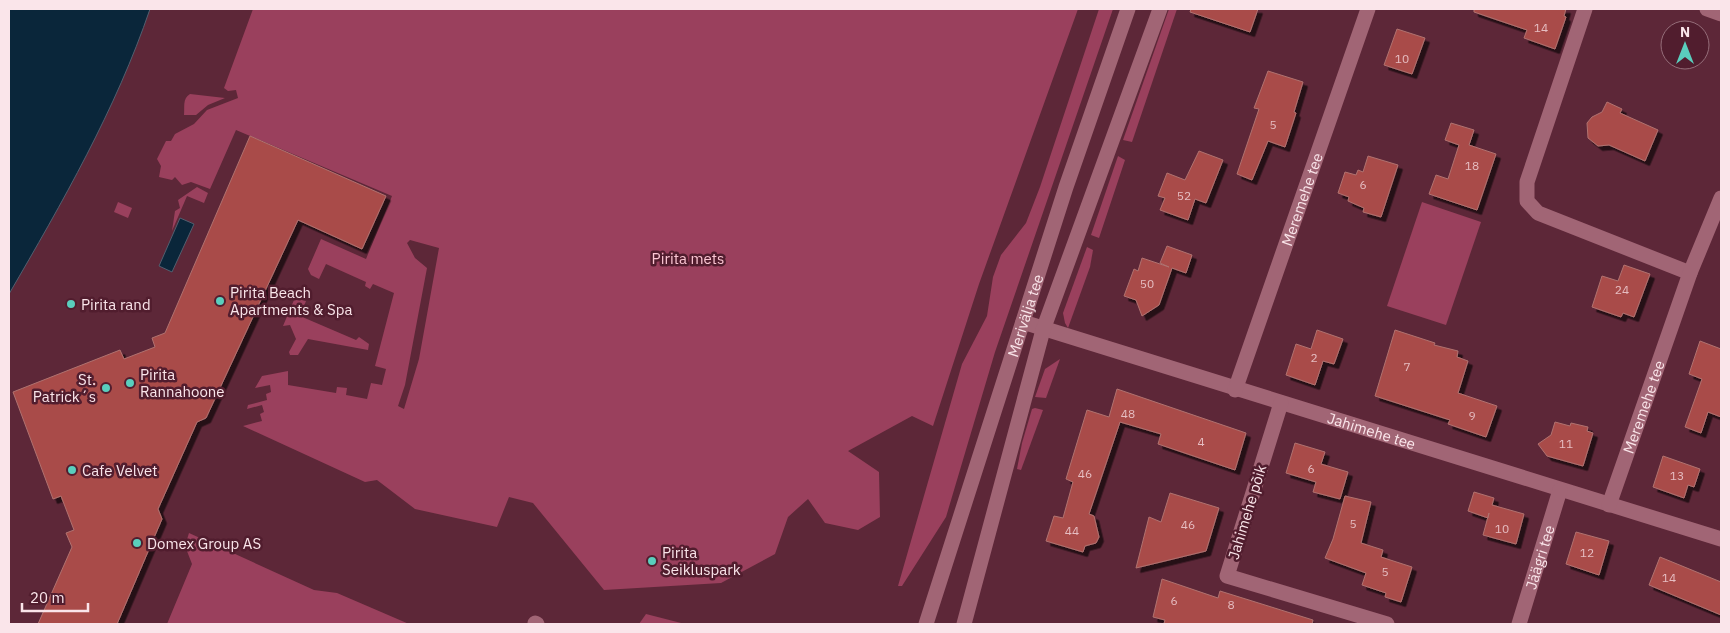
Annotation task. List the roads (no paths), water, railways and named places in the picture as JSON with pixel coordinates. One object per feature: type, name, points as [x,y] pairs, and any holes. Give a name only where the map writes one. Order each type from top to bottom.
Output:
[{"type":"street","name":"Merivälja tee","points":[[926,624],[1066,187],[1128,9]]},
{"type":"street","name":"Merivälja tee","points":[[964,624],[1043,330],[1160,9]]},
{"type":"street","name":"Meremehe tee","points":[[1235,390],[1368,9]]},
{"type":"street","points":[[1585,9],[1527,182],[1527,201],[1538,213],[1690,273]]},
{"type":"street","points":[[1707,9],[1721,14]]},
{"type":"street","name":"Meremehe tee","points":[[1609,505],[1690,273],[1721,198]]},
{"type":"street","name":"Jahimehe tee","points":[[1022,322],[1235,390],[1721,539]]},
{"type":"street","name":"Jahimehe põik","points":[[1281,404],[1227,576],[1387,624]]},
{"type":"street","name":"Jäägri tee","points":[[1519,624],[1560,490]]},
{"type":"water","points":[[9,9],[150,9],[121,83],[87,155],[9,294]]},
{"type":"water","points":[[180,218],[194,224],[172,272],[159,266]]},
{"type":"place","name":"Pirita Beach Apartments & Spa","points":[[220,301]]},
{"type":"place","name":"Pirita rand","points":[[71,304]]},
{"type":"place","name":"Pirita Rannahoone","points":[[130,383]]},
{"type":"place","name":"St. Patrick´s","points":[[106,388]]},
{"type":"place","name":"Cafe Velvet","points":[[72,470]]},
{"type":"place","name":"Domex Group AS","points":[[137,543]]},
{"type":"place","name":"Pirita Seikluspark","points":[[652,561]]},
{"type":"park label","name":"Pirita mets","points":[[688,258]]}]
